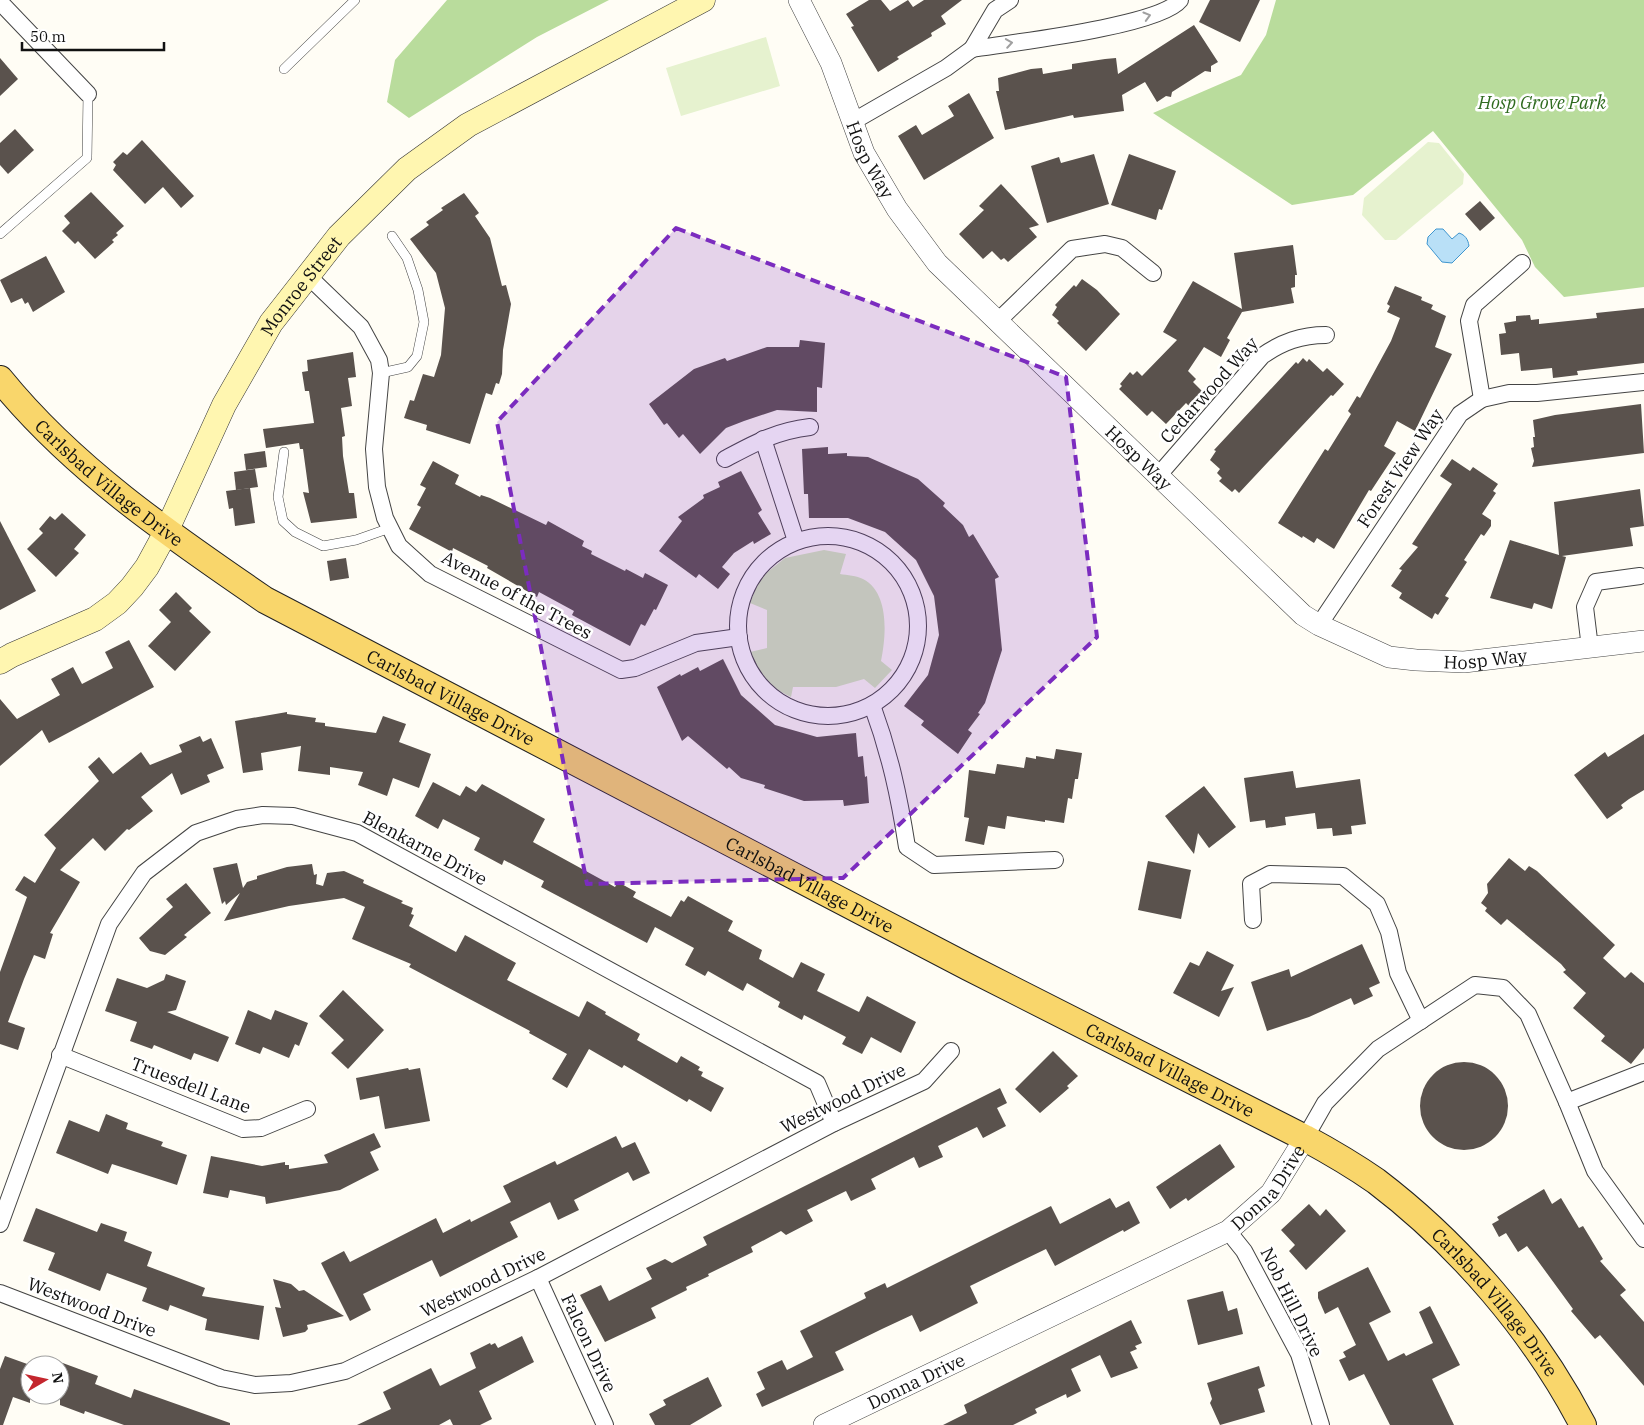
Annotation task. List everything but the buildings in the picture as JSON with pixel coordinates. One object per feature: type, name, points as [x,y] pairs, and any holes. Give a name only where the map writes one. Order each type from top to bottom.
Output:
[{"type":"main road","name":"Monroe Street","points":[[0,662],[12,654],[95,619],[108,610],[132,587],[166,532],[208,437],[242,371],[271,323],[307,275],[340,236],[407,169],[468,125],[703,0]]},
{"type":"main road","name":"Carlsbad Village Drive","points":[[0,379],[73,457],[166,532],[265,600],[968,967],[1348,1162],[1401,1202],[1486,1285],[1530,1341],[1583,1425]]},
{"type":"street","name":"Hosp Way","points":[[799,0],[831,63],[864,153],[897,209],[937,263],[1157,477],[1303,615],[1319,625],[1389,657],[1416,660],[1464,662],[1644,641]]},
{"type":"street","points":[[852,122],[946,68],[972,49],[995,10],[1010,0]]},
{"type":"street","points":[[972,49],[1109,27],[1169,10],[1180,0]]},
{"type":"street","points":[[0,2],[88,94]]},
{"type":"street","points":[[998,321],[1072,249],[1106,244],[1122,248],[1154,273]]},
{"type":"street","points":[[1522,264],[1474,305],[1468,321],[1482,399],[1510,393],[1537,393],[1644,382]]},
{"type":"street","name":"Avenue of the Trees","points":[[307,275],[361,327],[379,360],[381,374],[374,448],[376,478],[385,518],[400,546],[430,574],[621,670],[635,668],[696,643],[739,637]]},
{"type":"street","name":"Cedarwood Way","points":[[1157,477],[1262,356],[1278,345],[1302,337],[1326,335]]},
{"type":"street","name":"Forest View Way","points":[[1319,625],[1460,414],[1482,399]]},
{"type":"street","points":[[725,459],[785,430],[810,427]]},
{"type":"street","points":[[763,439],[796,541]]},
{"type":"street","points":[[834,536],[866,544],[892,563],[911,592],[918,627],[915,651],[904,675],[890,692],[872,705],[854,713],[822,716],[786,706],[770,695],[754,678],[744,660],[739,637],[738,616],[744,594],[752,576],[766,560],[796,541],[813,537],[834,536]]},
{"type":"street","points":[[1590,648],[1585,607],[1596,582],[1640,576]]},
{"type":"street","points":[[872,705],[897,782],[907,847],[934,865],[1055,860]]},
{"type":"street","name":"Blenkarne Drive","points":[[0,1224],[109,924],[144,873],[196,833],[237,819],[263,815],[293,816],[357,833],[818,1083],[834,1123]]},
{"type":"street","points":[[1253,920],[1250,884],[1270,874],[1343,876],[1377,904],[1389,932],[1398,974],[1421,1020]]},
{"type":"street","name":"Donna Drive","points":[[824,1425],[1228,1231],[1271,1193],[1325,1103],[1378,1049],[1475,985],[1503,988],[1528,1014],[1567,1102],[1594,1171],[1644,1239]]},
{"type":"street","name":"Westwood Drive","points":[[0,1292],[221,1378],[256,1385],[291,1384],[345,1371],[538,1278],[834,1123],[924,1081],[951,1051]]},
{"type":"street","name":"Truesdell Lane","points":[[60,1055],[243,1129],[261,1128],[308,1109]]},
{"type":"street","points":[[1567,1102],[1644,1072]]},
{"type":"street","name":"Nob Hill Drive","points":[[1228,1231],[1244,1251],[1298,1354],[1321,1425]]},
{"type":"street","name":"Falcon Drive","points":[[538,1278],[604,1425]]},
{"type":"lane","points":[[284,69],[355,0]]},
{"type":"lane","points":[[0,234],[87,158],[88,94]]},
{"type":"lane","points":[[381,374],[408,367],[417,356],[424,322],[418,290],[407,258],[392,236]]},
{"type":"lane","points":[[284,452],[278,497],[283,521],[295,532],[323,546],[356,540],[390,528]]},
{"type":"highlighted area","points":[[676,228],[1066,377],[1097,637],[843,878],[587,884],[497,422]]},
{"type":"green space","points":[[447,0],[609,0],[537,37],[409,118],[387,102],[395,60]]},
{"type":"green space","name":"Hosp Grove Park","points":[[1276,0],[1644,0],[1644,287],[1564,297],[1535,267],[1522,240],[1433,131],[1353,195],[1292,205],[1153,113],[1241,75],[1266,35]]},
{"type":"green space","points":[[766,37],[780,86],[681,116],[666,68]]},
{"type":"green space","points":[[1428,142],[1439,143],[1464,174],[1463,184],[1396,240],[1385,240],[1362,215],[1364,198]]},
{"type":"green space","points":[[824,550],[846,554],[840,574],[863,579],[878,594],[882,605],[885,628],[881,661],[892,670],[875,688],[864,679],[836,687],[793,687],[791,697],[771,684],[753,660],[750,652],[767,648],[767,610],[750,603],[760,578],[785,558]]},
{"type":"water","points":[[1436,229],[1443,229],[1452,239],[1459,233],[1467,239],[1469,246],[1452,263],[1442,262],[1427,244],[1428,237]]}]
